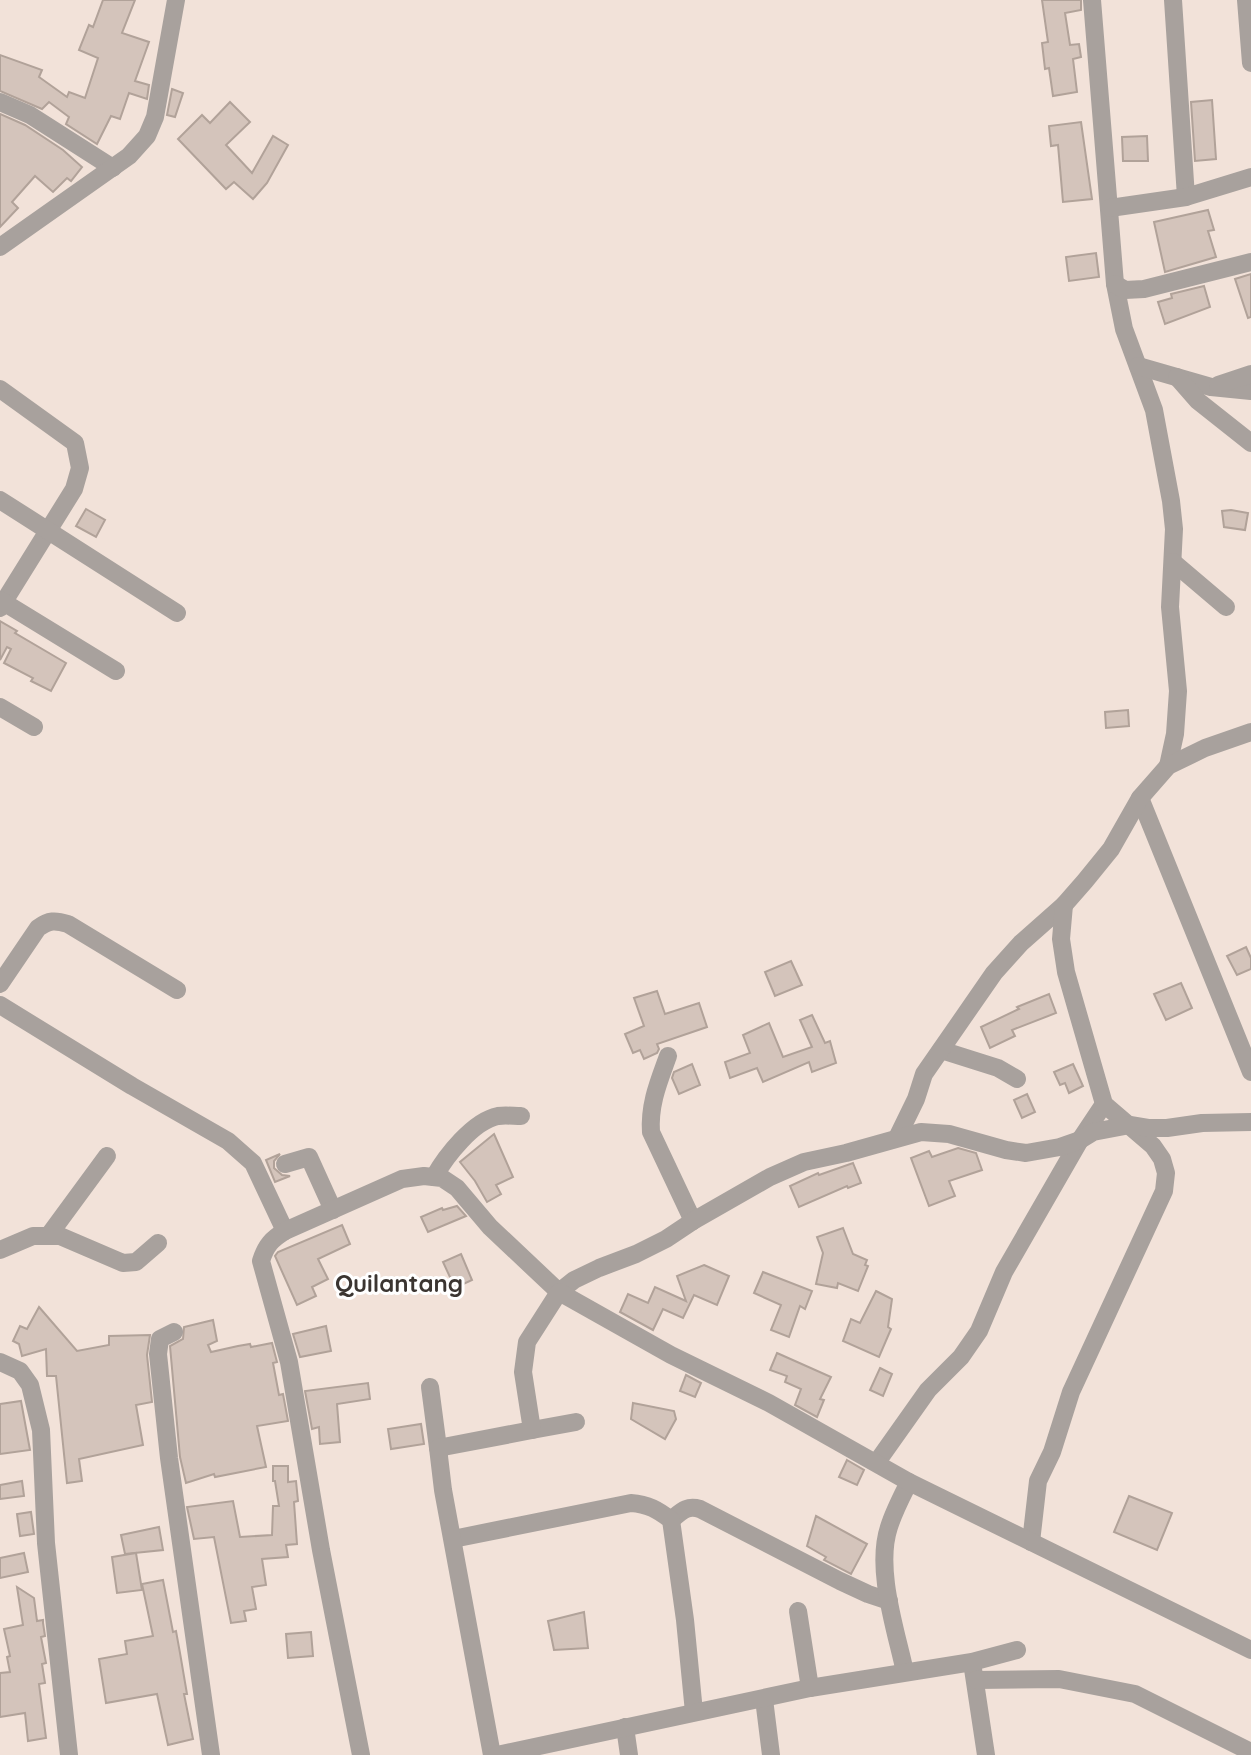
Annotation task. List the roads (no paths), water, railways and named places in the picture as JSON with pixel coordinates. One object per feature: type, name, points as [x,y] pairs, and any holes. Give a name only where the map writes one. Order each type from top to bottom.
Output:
[{"type":"street","points":[[2,243],[113,168],[148,136],[155,117],[176,0]]},
{"type":"street","points":[[1092,0],[1115,284],[1124,329],[1154,410],[1174,529],[1170,607],[1178,691],[1175,734],[1168,766]]},
{"type":"street","points":[[1173,0],[1186,197]]},
{"type":"street","points":[[1246,0],[1251,63]]},
{"type":"street","points":[[0,102],[30,115],[113,168]]},
{"type":"street","points":[[1110,208],[1186,197],[1251,177]]},
{"type":"street","points":[[1115,284],[1125,290],[1144,289],[1251,262]]},
{"type":"street","points":[[1138,366],[1211,387],[1251,391]]},
{"type":"street","points":[[1211,387],[1251,374]]},
{"type":"street","points":[[1177,377],[1198,401],[1251,443]]},
{"type":"street","points":[[0,389],[75,443],[80,468],[74,489],[1,603],[116,671]]},
{"type":"street","points":[[0,500],[177,613]]},
{"type":"street","points":[[1173,562],[1226,607]]},
{"type":"street","points":[[0,707],[34,727]]},
{"type":"street","points":[[897,1138],[916,1100],[924,1074],[994,973],[1021,943],[1064,905],[1111,849],[1140,799],[1168,766],[1205,748],[1251,732]]},
{"type":"street","points":[[1140,799],[1251,1072]]},
{"type":"street","points":[[1031,1542],[1038,1481],[1052,1452],[1071,1392],[1164,1191],[1166,1173],[1162,1159],[1153,1146],[1104,1104],[1066,972],[1061,940],[1064,905]]},
{"type":"street","points":[[0,984],[38,929],[54,920],[68,925],[177,990]]},
{"type":"street","points":[[0,1005],[228,1141],[253,1163],[285,1231]]},
{"type":"street","points":[[942,1050],[998,1068],[1017,1079]]},
{"type":"street","points":[[668,1056],[652,1101],[651,1132],[693,1221]]},
{"type":"street","points":[[877,1462],[928,1390],[961,1357],[979,1331],[1004,1272],[1080,1140],[1104,1104]]},
{"type":"street","points":[[434,1177],[471,1129],[498,1116],[521,1116]]},
{"type":"street","points":[[532,1430],[523,1372],[527,1342],[559,1292],[574,1280],[666,1239],[770,1177],[804,1162],[921,1132],[948,1134],[1026,1153],[1060,1147],[1093,1132],[1130,1125],[1167,1128],[1202,1123],[1251,1122]]},
{"type":"street","points":[[49,1235],[107,1156]]},
{"type":"street","points":[[285,1164],[309,1157],[334,1210]]},
{"type":"street","points":[[361,1755],[321,1550],[289,1362],[261,1261],[265,1246],[285,1231],[402,1179],[424,1176],[442,1178],[457,1188],[490,1227],[559,1292],[671,1355],[769,1403],[909,1482],[1251,1650]]},
{"type":"street","points":[[0,1250],[33,1236],[49,1235],[77,1242],[123,1264],[136,1262],[158,1243]]},
{"type":"street","points":[[174,1332],[160,1339],[158,1354],[169,1458],[211,1755]]},
{"type":"street","points":[[1,1363],[20,1371],[30,1385],[41,1430],[46,1542],[69,1755]]},
{"type":"street","points":[[429,1387],[443,1490],[495,1755],[810,1688],[972,1662],[1017,1650]]},
{"type":"street","points":[[438,1448],[576,1422]]},
{"type":"street","points":[[905,1672],[889,1601],[884,1555],[888,1528],[909,1482]]},
{"type":"street","points":[[453,1539],[631,1503],[645,1504],[658,1510],[671,1520],[694,1712]]},
{"type":"street","points":[[671,1520],[685,1508],[692,1506],[839,1581],[889,1601]]},
{"type":"street","points":[[799,1611],[810,1688]]},
{"type":"street","points":[[972,1662],[986,1755]]},
{"type":"street","points":[[976,1680],[1059,1679],[1135,1694],[1251,1752]]},
{"type":"street","points":[[764,1699],[771,1755]]},
{"type":"street","points":[[625,1727],[629,1755]]},
{"type":"district","name":"Quilantang","points":[[399,1284]]}]
